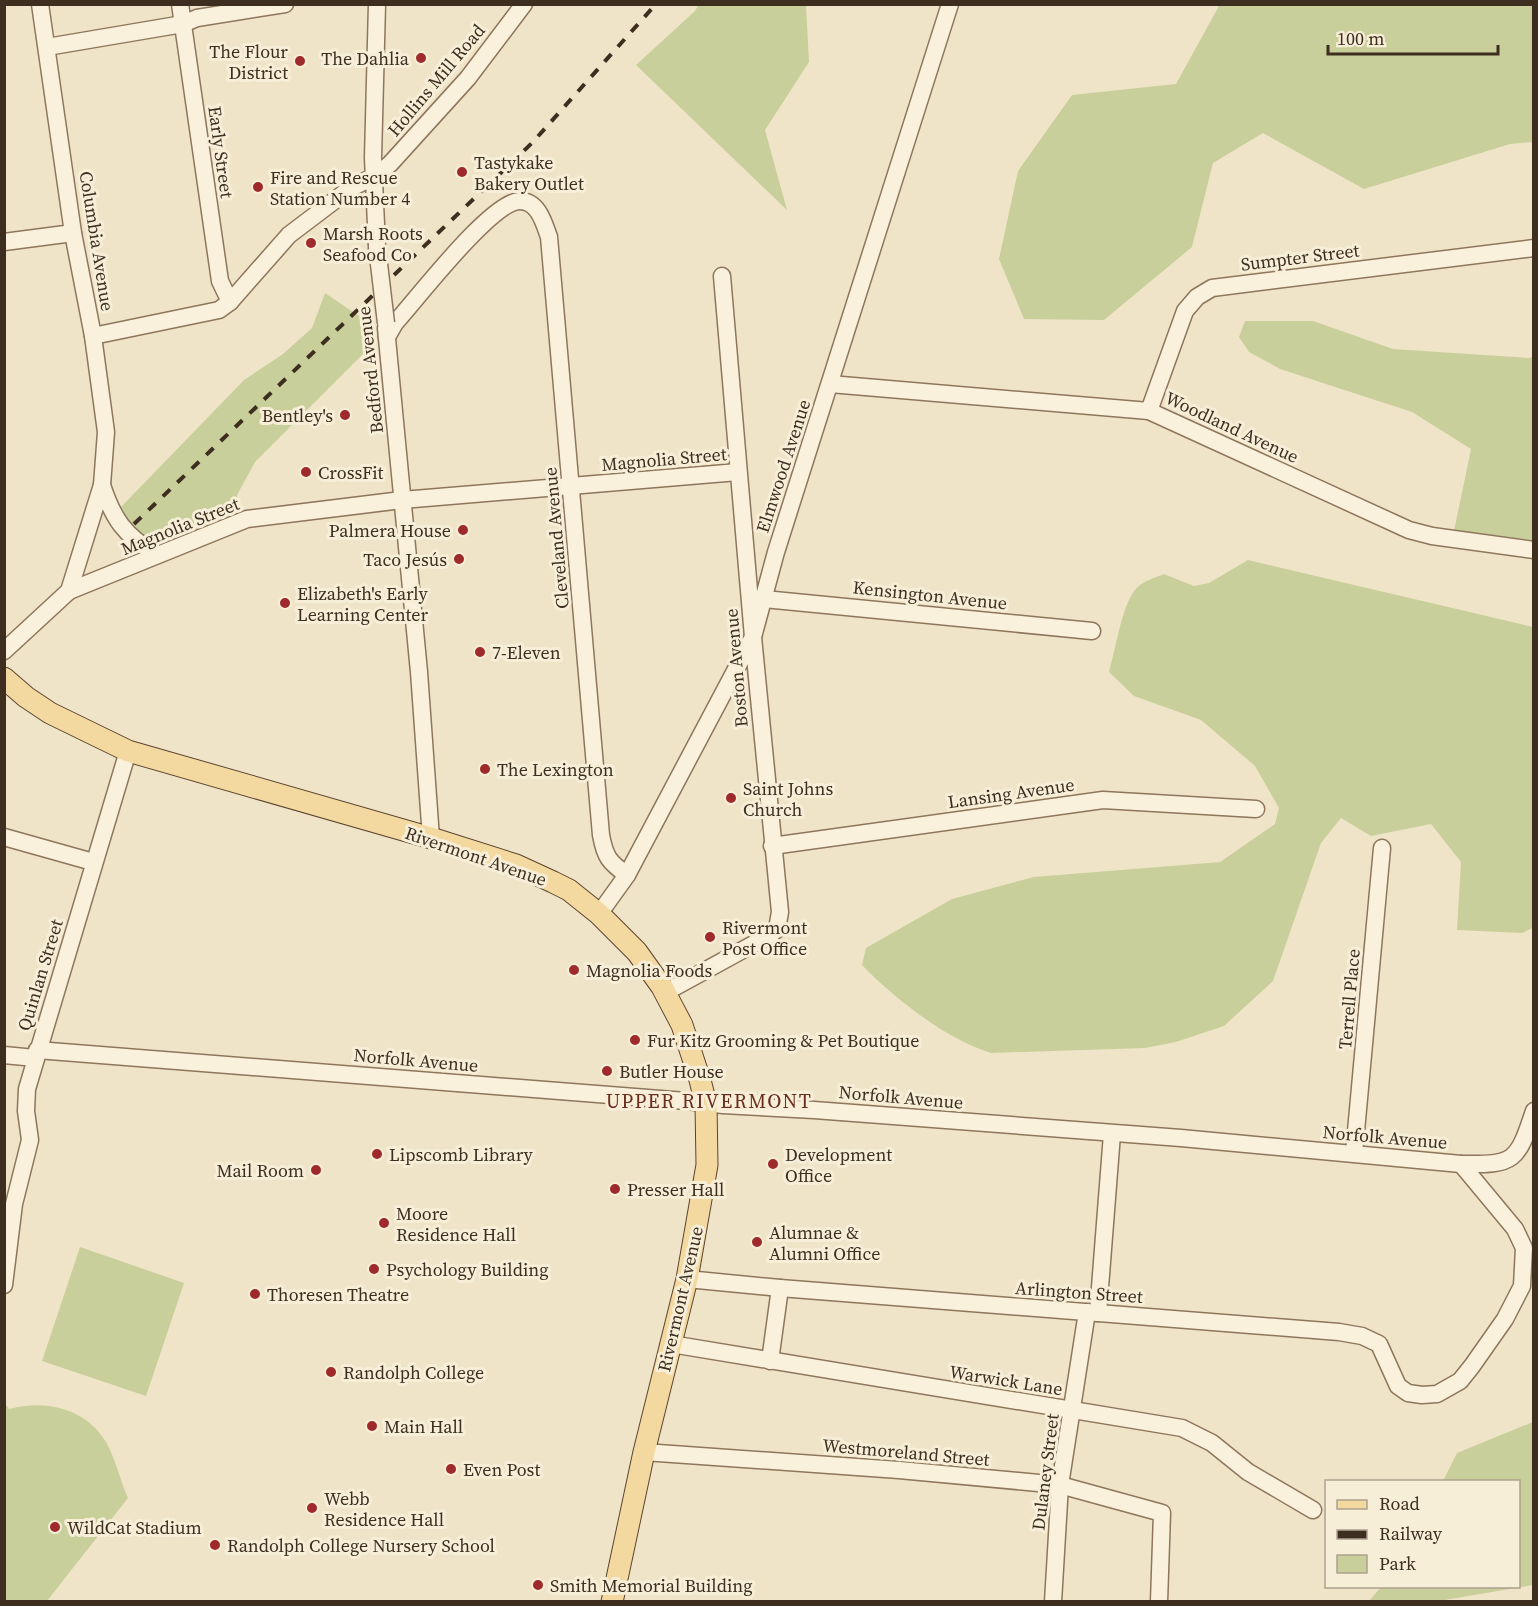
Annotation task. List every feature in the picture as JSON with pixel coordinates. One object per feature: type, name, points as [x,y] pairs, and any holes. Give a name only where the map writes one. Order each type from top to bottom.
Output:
[{"type":"main road","name":"Rivermont Avenue","points":[[4,678],[50,713],[128,751],[430,838],[516,865],[553,882],[569,890],[599,914],[637,952],[666,992],[692,1052],[706,1104],[707,1165],[687,1279],[644,1452],[612,1602]]},
{"type":"street","name":"Columbia Avenue","points":[[4,651],[69,591],[102,485],[106,432],[93,336],[73,233],[40,4]]},
{"type":"street","name":"Early Street","points":[[180,4],[220,281],[230,302]]},
{"type":"street","points":[[46,47],[183,24],[197,18],[285,4]]},
{"type":"street","name":"Bedford Avenue","points":[[377,4],[373,177],[377,248],[387,330],[419,672],[430,838]]},
{"type":"street","name":"Hollins Mill Road","points":[[230,302],[289,236],[347,191],[373,177],[390,164],[468,78],[524,4]]},
{"type":"street","name":"Elmwood Avenue","points":[[599,914],[627,875],[753,637],[776,552],[950,4]]},
{"type":"street","name":"Cleveland Avenue","points":[[387,330],[481,226],[507,204],[520,201],[533,205],[542,218],[549,237],[601,835],[604,852],[612,864],[627,875]]},
{"type":"street","points":[[4,242],[73,233]]},
{"type":"street","name":"Sumpter Street","points":[[1149,411],[1185,311],[1197,297],[1212,288],[1533,248]]},
{"type":"street","name":"Boston Avenue","points":[[666,992],[760,942],[777,929],[780,912],[772,846],[722,276]]},
{"type":"street","points":[[93,336],[219,310],[230,302]]},
{"type":"street","name":"Woodland Avenue","points":[[830,384],[1149,411],[1409,530],[1432,537],[1533,550]]},
{"type":"street","name":"Magnolia Street","points":[[69,591],[247,519],[402,500],[738,472]]},
{"type":"street","name":"Columbia Avenue","points":[[102,485],[109,506],[121,527],[137,543],[156,554]]},
{"type":"street","name":"Kensington Avenue","points":[[764,599],[1092,631]]},
{"type":"street","name":"Quinlan Street","points":[[4,1285],[14,1204],[30,1140],[26,1111],[27,1089],[128,751]]},
{"type":"street","name":"Lansing Avenue","points":[[772,846],[1103,800],[1256,809]]},
{"type":"street","points":[[4,837],[93,862]]},
{"type":"street","name":"Terrell Place","points":[[1354,1153],[1382,848]]},
{"type":"street","name":"Norfolk Avenue","points":[[4,1055],[36,1054],[814,1110],[1181,1138],[1461,1164],[1496,1164],[1508,1160],[1523,1143],[1533,1111]]},
{"type":"street","name":"Dulaney Street","points":[[1053,1602],[1060,1485],[1072,1411],[1093,1313],[1112,1134]]},
{"type":"street","name":"Arlington Street","points":[[687,1279],[1340,1332],[1362,1336],[1378,1344],[1398,1386],[1408,1393],[1437,1394],[1460,1381],[1472,1366],[1505,1319],[1522,1286],[1524,1248],[1515,1229],[1461,1164]]},
{"type":"street","points":[[770,1361],[780,1288]]},
{"type":"street","name":"Warwick Lane","points":[[671,1344],[1182,1428],[1212,1443],[1248,1472],[1313,1510]]},
{"type":"street","name":"Westmoreland Street","points":[[644,1452],[898,1470],[1060,1485],[1162,1513],[1159,1602]]},
{"type":"green space","points":[[699,4],[806,5],[809,62],[765,130],[787,210],[636,65],[695,11]]},
{"type":"green space","points":[[1220,4],[1533,5],[1533,142],[1510,144],[1364,189],[1263,133],[1213,163],[1192,247],[1104,320],[1024,319],[999,259],[1018,171],[1072,95],[1176,84]]},
{"type":"green space","points":[[325,293],[368,322],[370,347],[255,462],[237,495],[234,512],[175,537],[151,540],[138,536],[121,507],[244,380],[283,354],[312,328]]},
{"type":"green space","points":[[1245,321],[1313,321],[1393,349],[1533,357],[1533,540],[1454,531],[1471,449],[1412,412],[1280,369],[1249,352],[1239,337]]},
{"type":"green space","points":[[1248,560],[1533,627],[1533,928],[1522,933],[1457,930],[1461,862],[1431,824],[1371,836],[1341,818],[1321,843],[1273,981],[1224,1026],[1176,1042],[1145,1048],[991,1053],[956,1038],[905,1004],[862,965],[866,948],[952,899],[1034,877],[1220,862],[1275,824],[1279,808],[1255,766],[1201,720],[1134,696],[1109,672],[1126,606],[1141,584],[1164,574],[1194,586],[1209,583]]},
{"type":"green space","points":[[80,1247],[184,1283],[146,1396],[42,1361]]},
{"type":"green space","name":"WildCat Stadium","points":[[5,1403],[9,1409],[37,1405],[64,1409],[87,1421],[98,1430],[106,1442],[128,1498],[47,1601],[5,1601]]},
{"type":"green space","points":[[1533,1422],[1533,1585],[1520,1587],[1520,1480],[1444,1480],[1457,1453]]},
{"type":"green space","points":[[1380,1588],[1515,1588],[1439,1601],[1369,1601]]},
{"type":"railway","points":[[134,524],[532,143],[656,4]]},
{"type":"place","name":"The Dahlia","points":[[421,58]]},
{"type":"place","name":"The Flour District","points":[[300,61]]},
{"type":"place","name":"Tastykake Bakery Outlet","points":[[462,172]]},
{"type":"place","name":"Fire and Rescue Station Number 4","points":[[258,187]]},
{"type":"place","name":"Marsh Roots Seafood Co","points":[[311,243]]},
{"type":"place","name":"Bentley's","points":[[345,415]]},
{"type":"place","name":"CrossFit","points":[[306,472]]},
{"type":"place","name":"Palmera House","points":[[463,530]]},
{"type":"place","name":"Taco Jesús","points":[[459,559]]},
{"type":"place","name":"Elizabeth's Early Learning Center","points":[[285,603]]},
{"type":"place","name":"7-Eleven","points":[[480,652]]},
{"type":"place","name":"The Lexington","points":[[485,769]]},
{"type":"place","name":"Saint Johns Church","points":[[731,798]]},
{"type":"place","name":"Rivermont Post Office","points":[[710,937]]},
{"type":"place","name":"Magnolia Foods","points":[[574,970]]},
{"type":"place","name":"Fur Kitz Grooming & Pet Boutique","points":[[635,1040]]},
{"type":"place","name":"Butler House","points":[[607,1071]]},
{"type":"place","name":"Lipscomb Library","points":[[377,1154]]},
{"type":"place","name":"Development Office","points":[[773,1164]]},
{"type":"place","name":"Mail Room","points":[[316,1170]]},
{"type":"place","name":"Presser Hall","points":[[615,1189]]},
{"type":"place","name":"Moore Residence Hall","points":[[384,1223]]},
{"type":"place","name":"Alumnae & Alumni Office","points":[[757,1242]]},
{"type":"place","name":"Psychology Building","points":[[374,1269]]},
{"type":"place","name":"Thoresen Theatre","points":[[255,1294]]},
{"type":"place","name":"Randolph College","points":[[331,1372]]},
{"type":"place","name":"Main Hall","points":[[372,1426]]},
{"type":"place","name":"Even Post","points":[[451,1469]]},
{"type":"place","name":"Webb Residence Hall","points":[[312,1508]]},
{"type":"place","name":"WildCat Stadium","points":[[55,1527]]},
{"type":"place","name":"Randolph College Nursery School","points":[[215,1545]]},
{"type":"place","name":"Smith Memorial Building","points":[[538,1585]]},
{"type":"district","name":"UPPER RIVERMONT","points":[[709,1101]]}]
